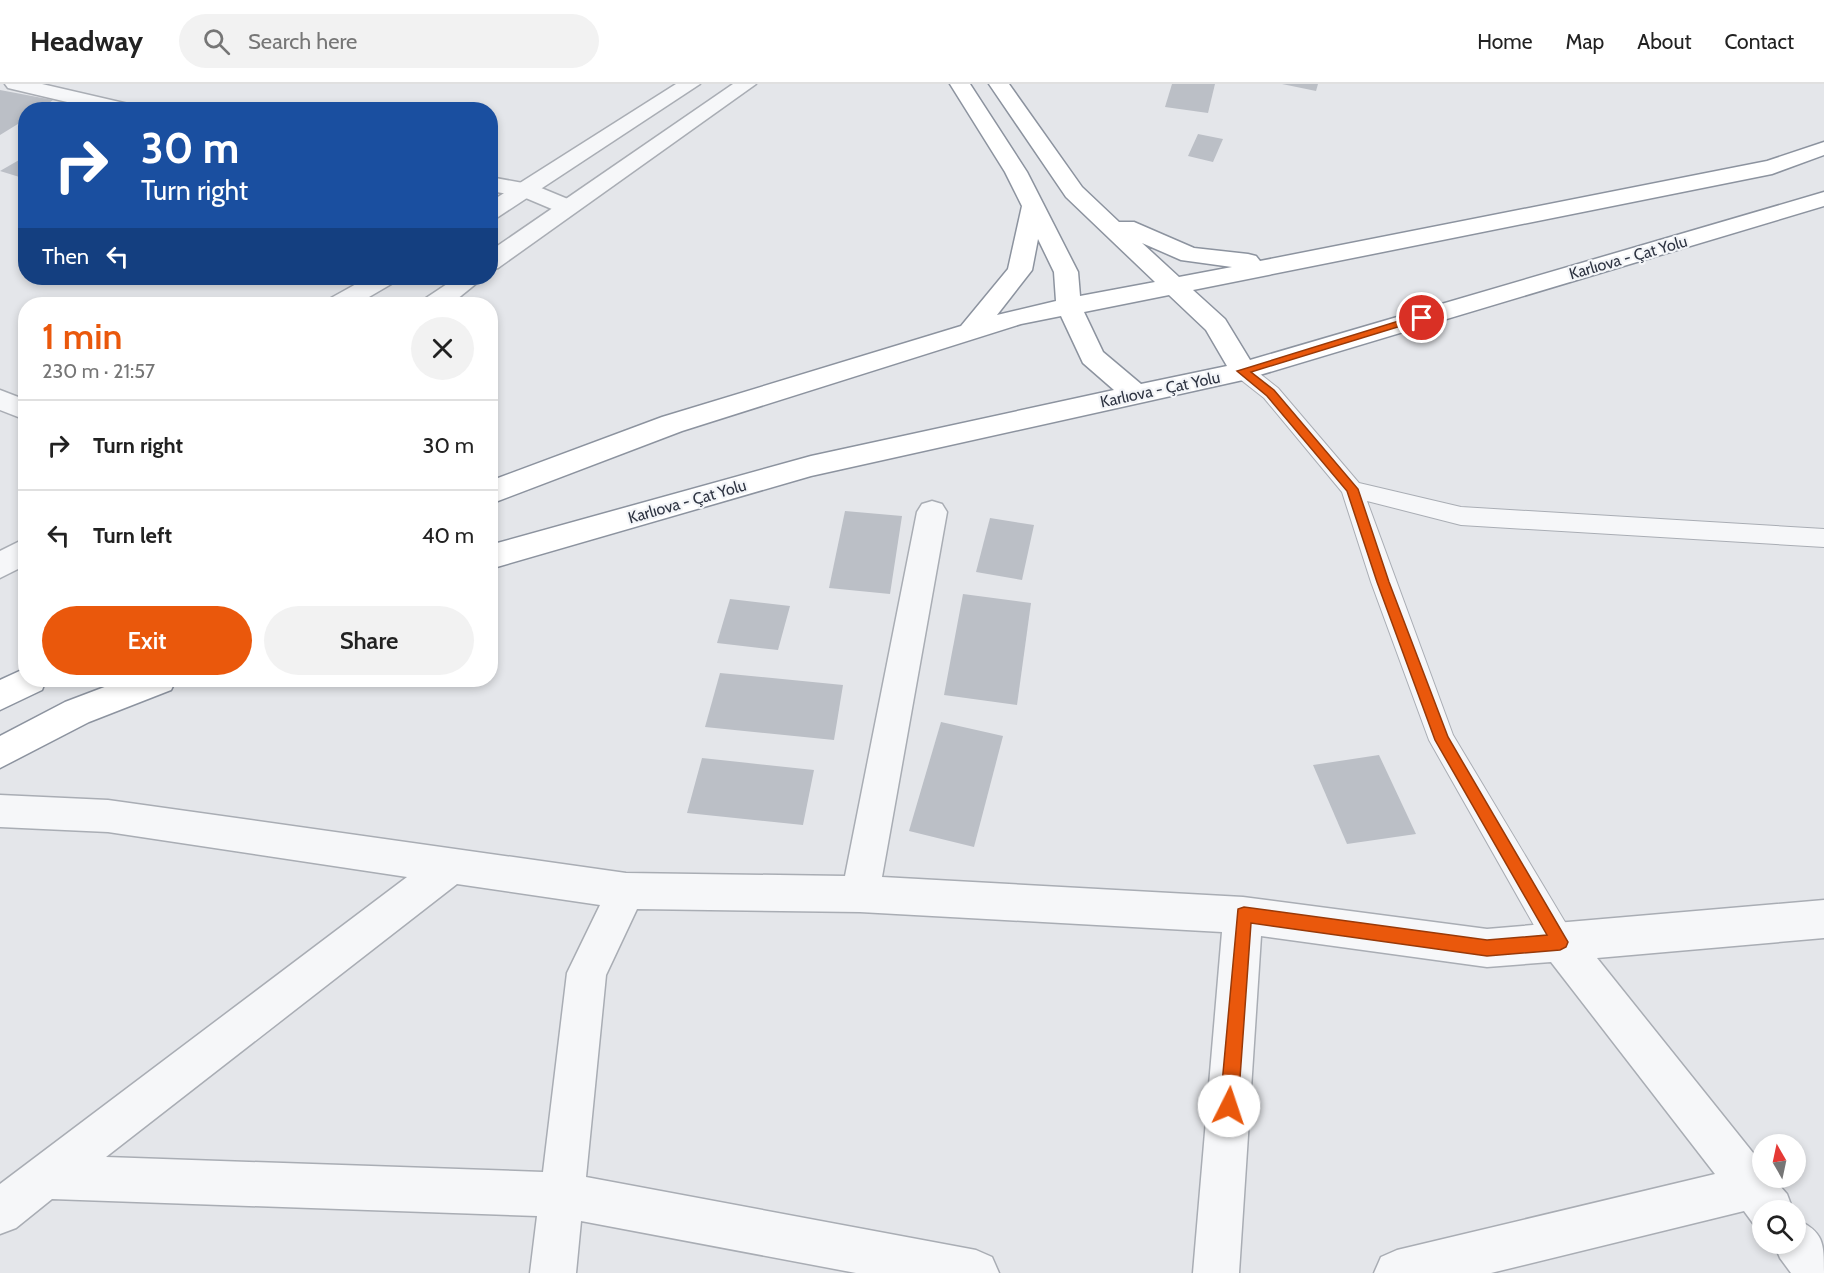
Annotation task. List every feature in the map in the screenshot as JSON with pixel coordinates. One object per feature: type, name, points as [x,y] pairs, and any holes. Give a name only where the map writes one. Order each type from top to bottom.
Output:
[{"type":"highway","points":[[960,84],[1016,172],[1066,272],[1069,307],[1092,357],[1135,394]]},
{"type":"highway","points":[[999,84],[1074,192],[1216,324],[1243,371]]},
{"type":"highway","points":[[498,491],[672,424],[1017,317],[1772,167],[1824,148]]},
{"type":"highway","name":"Karlıova - Çat Yolu","points":[[498,555],[811,466],[1243,371],[1824,199]]},
{"type":"highway","points":[[970,332],[1020,270],[1033,206]]},
{"type":"highway","points":[[1099,214],[1189,255],[1280,264]]},
{"type":"highway","points":[[0,696],[18,686]]},
{"type":"highway","points":[[0,753],[77,712],[141,687]]},
{"type":"street","points":[[15,84],[95,102]]},
{"type":"street","points":[[498,207],[690,84]]},
{"type":"street","points":[[498,257],[746,84]]},
{"type":"street","points":[[498,185],[526,190],[567,207]]},
{"type":"street","points":[[352,297],[372,285]]},
{"type":"street","points":[[445,297],[461,285]]},
{"type":"street","points":[[0,399],[18,407]]},
{"type":"street","points":[[860,894],[932,512]]},
{"type":"street","points":[[0,566],[18,554]]},
{"type":"street","points":[[0,811],[108,816],[626,891],[860,894],[1244,915],[1487,948],[1824,919]]},
{"type":"street","points":[[0,1212],[451,866]]},
{"type":"street","points":[[553,1273],[587,973],[626,891]]},
{"type":"street","points":[[1216,1273],[1244,915]]},
{"type":"street","points":[[1396,1273],[1762,1199],[1560,942]]},
{"type":"street","points":[[46,1177],[562,1196],[976,1273]]},
{"type":"street","points":[[1805,1254],[1820,1273]]},
{"type":"lane","points":[[1243,371],[1270,393],[1352,489],[1383,582],[1442,740],[1560,942]]},
{"type":"lane","points":[[1352,489],[1461,516],[1824,538]]},
{"type":"building","points":[[1172,84],[1215,84],[1208,113],[1165,107]]},
{"type":"building","points":[[1282,84],[1318,84],[1316,91]]},
{"type":"building","points":[[0,90],[53,100],[50,102],[18,102],[18,124],[0,135]]},
{"type":"building","points":[[1198,134],[1223,139],[1213,162],[1188,156]]},
{"type":"building","points":[[18,161],[18,177],[0,171]]},
{"type":"building","points":[[845,511],[902,516],[890,594],[829,588]]},
{"type":"building","points":[[990,518],[1034,525],[1022,580],[976,572]]},
{"type":"building","points":[[963,594],[1031,603],[1017,705],[944,695]]},
{"type":"building","points":[[730,599],[790,606],[778,650],[717,643]]},
{"type":"building","points":[[720,673],[843,685],[834,740],[705,727]]},
{"type":"building","points":[[941,722],[1003,736],[974,847],[909,831]]},
{"type":"building","points":[[1379,755],[1416,834],[1347,844],[1313,765]]},
{"type":"building","points":[[702,758],[814,770],[803,825],[687,813]]},
{"type":"route","points":[[1229,1106],[1244,915],[1487,948],[1560,942],[1442,740],[1383,582],[1352,489],[1270,393],[1243,371],[1422,318]]}]
